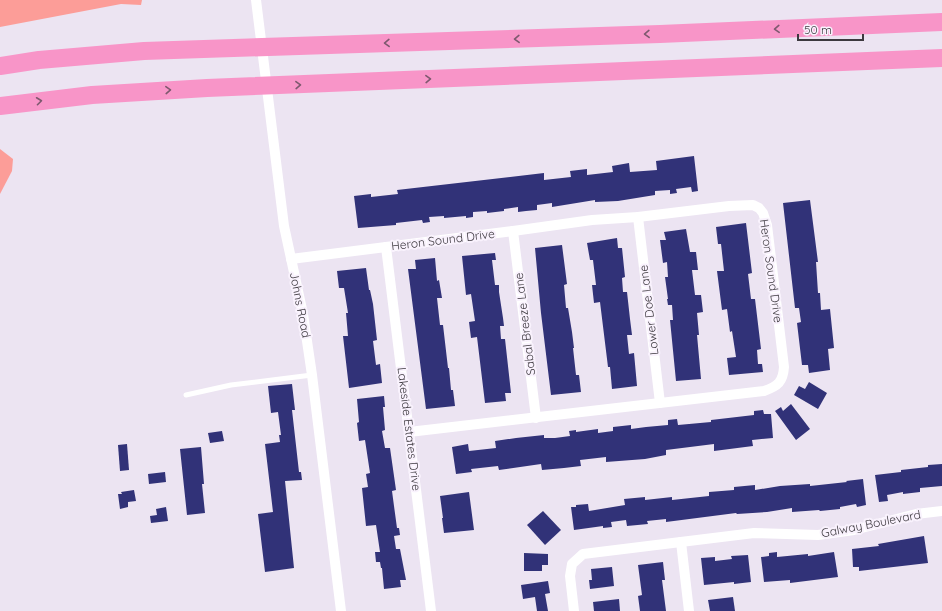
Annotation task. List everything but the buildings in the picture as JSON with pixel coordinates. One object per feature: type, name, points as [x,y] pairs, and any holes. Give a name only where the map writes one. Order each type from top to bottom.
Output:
[{"type":"highway","points":[[0,66],[39,60],[144,51],[660,34],[942,22]]},
{"type":"highway","points":[[0,106],[92,95],[207,88],[942,58]]},
{"type":"street","name":"Johns Road","points":[[256,0],[284,226],[303,314],[312,375],[341,611]]},
{"type":"street","name":"Heron Sound Drive","points":[[291,259],[513,232],[592,220],[638,217],[752,205],[759,208],[763,213],[767,225],[784,367],[783,376],[775,388],[764,391],[409,432]]},
{"type":"street","name":"Lower Doe Lane","points":[[638,217],[660,403]]},
{"type":"street","name":"Sabal Breeze Lane","points":[[513,232],[536,418]]},
{"type":"street","name":"Lakeside Estates Drive","points":[[386,247],[431,611]]},
{"type":"street","name":"Galway Boulevard","points":[[574,611],[570,576],[572,564],[583,554],[754,533],[818,535],[854,530],[916,514],[942,511]]},
{"type":"street","points":[[681,542],[689,611]]},
{"type":"lane","points":[[186,394],[231,385],[312,375]]},
{"type":"shaded area","points":[[0,0],[142,0],[141,5],[121,4],[0,27]]},
{"type":"shaded area","points":[[0,149],[13,159],[12,171],[0,194]]}]
